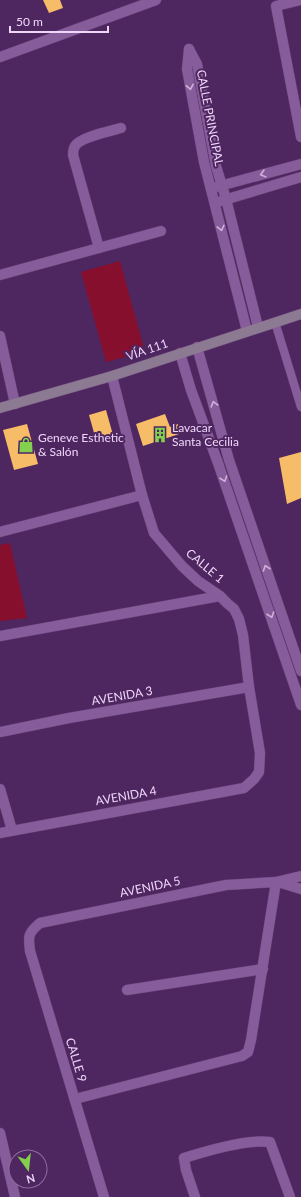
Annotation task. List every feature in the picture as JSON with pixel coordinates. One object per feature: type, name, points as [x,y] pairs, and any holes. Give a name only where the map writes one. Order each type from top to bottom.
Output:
[{"type":"main road","name":"VÍA 111","points":[[0,408],[112,376],[301,314]]},
{"type":"street","points":[[0,58],[156,0]]},
{"type":"street","points":[[300,0],[276,6],[296,86],[301,137]]},
{"type":"street","name":"CALLE PRINCIPAL","points":[[247,331],[212,188],[204,162],[187,68],[189,49],[197,64],[216,166],[226,199],[258,328]]},
{"type":"street","points":[[98,248],[73,151],[75,146],[83,139],[121,128]]},
{"type":"street","points":[[212,188],[301,164]]},
{"type":"street","points":[[215,202],[301,177]]},
{"type":"street","points":[[0,275],[160,231]]},
{"type":"street","points":[[0,336],[15,404]]},
{"type":"street","points":[[197,347],[229,460],[301,671]]},
{"type":"street","points":[[180,353],[191,390],[218,463],[301,705]]},
{"type":"street","name":"CALLE 1","points":[[112,376],[142,495],[154,534],[182,566],[198,581],[220,596],[234,609],[239,619],[244,635],[249,687],[260,753],[259,772],[254,779]]},
{"type":"street","points":[[218,463],[229,460]]},
{"type":"street","points":[[0,532],[142,495]]},
{"type":"street","points":[[263,594],[273,591]]},
{"type":"street","points":[[0,636],[220,596]]},
{"type":"street","name":"AVENIDA 3","points":[[0,732],[69,718],[249,687]]},
{"type":"street","name":"AVENIDA 4","points":[[0,833],[244,788],[254,779]]},
{"type":"street","points":[[0,789],[12,830]]},
{"type":"street","points":[[276,882],[301,876]]},
{"type":"street","points":[[276,882],[301,888]]},
{"type":"street","points":[[74,1099],[242,1056],[248,1052],[252,1040],[276,882]]},
{"type":"street","name":"AVENIDA 5","points":[[31,930],[40,923],[226,885],[276,882]]},
{"type":"street","name":"CALLE 9","points":[[31,930],[28,940],[30,951],[104,1197]]},
{"type":"street","points":[[128,990],[263,968]]},
{"type":"street","points":[[0,1133],[15,1197]]},
{"type":"street","points":[[195,1197],[186,1170],[184,1158],[212,1150],[259,1140],[270,1142],[290,1197]]},
{"type":"lane","points":[[275,322],[301,408]]},
{"type":"shaded area","points":[[120,261],[145,352],[106,362],[81,272]]},
{"type":"shaded area","points":[[10,543],[27,618],[0,621],[0,545]]},
{"type":"building","points":[[43,0],[60,0],[63,8],[49,13]]},
{"type":"building","points":[[106,410],[113,435],[96,440],[89,415]]},
{"type":"building","points":[[165,414],[170,427],[178,424],[179,434],[143,446],[136,424]]},
{"type":"building","points":[[27,424],[38,464],[14,470],[3,430]]},
{"type":"building","points":[[301,452],[301,498],[287,504],[279,458]]},
{"type":"place","name":"Lavacar Santa Cecilia","points":[[160,435]]},
{"type":"place","name":"Geneve Esthetic & Salón","points":[[26,445]]}]
